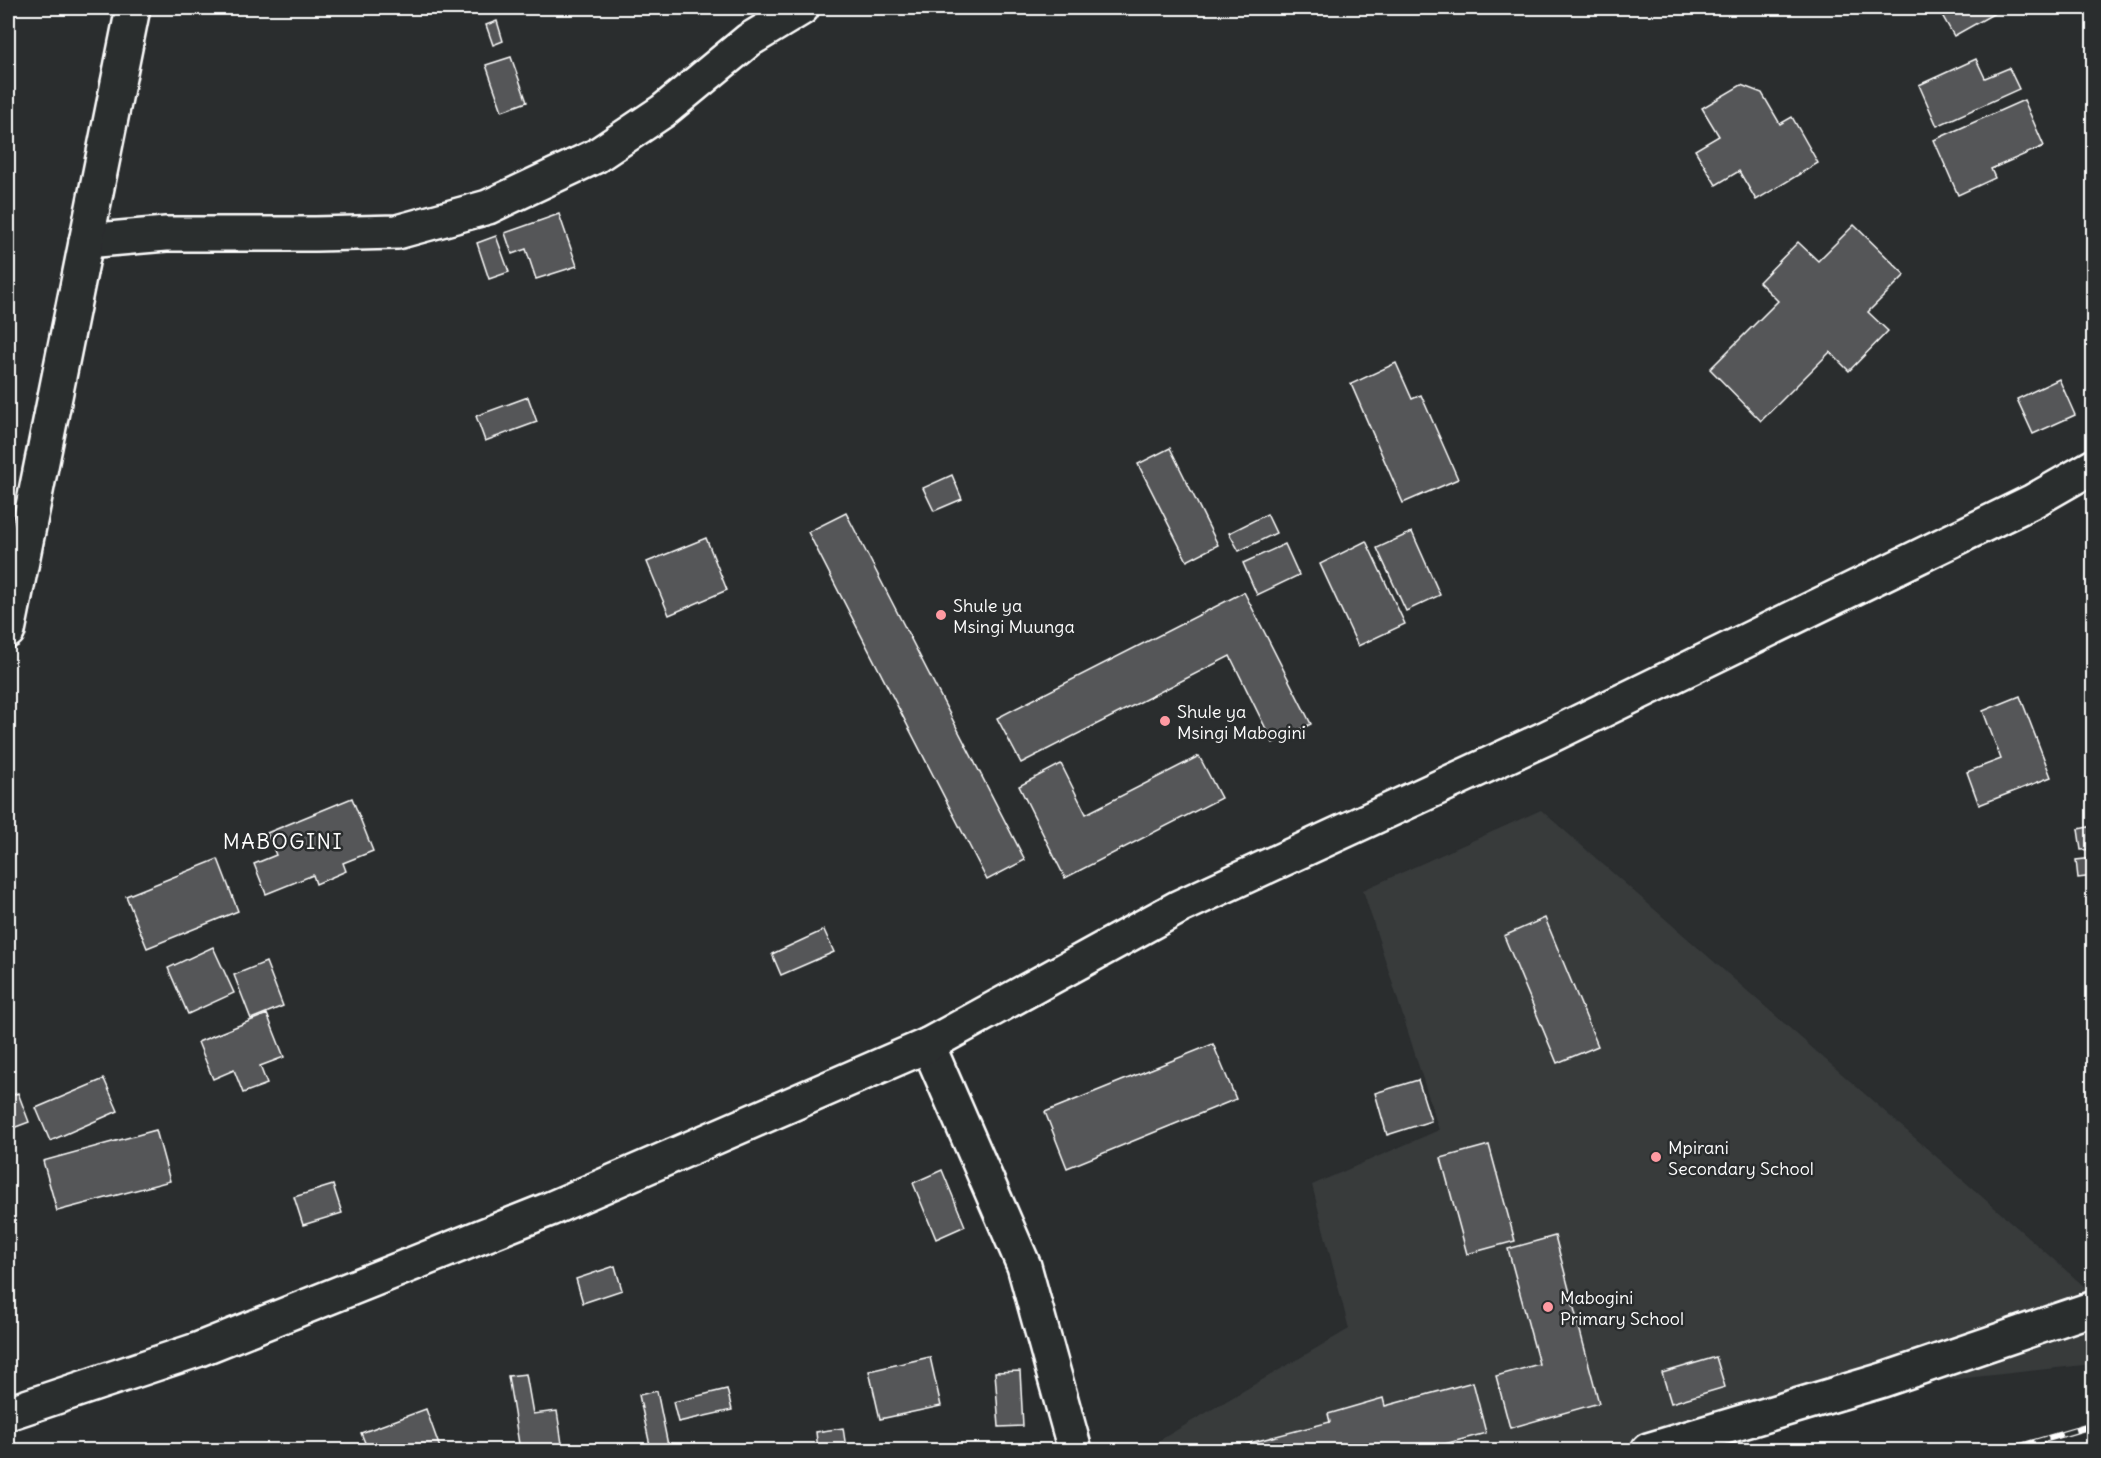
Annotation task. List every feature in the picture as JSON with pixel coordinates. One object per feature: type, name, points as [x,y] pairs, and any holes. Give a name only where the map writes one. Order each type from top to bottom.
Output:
[{"type":"street","points":[[8,631],[133,8]]},
{"type":"street","points":[[86,241],[166,234],[398,232],[488,207],[596,156],[663,111],[749,40],[802,8]]},
{"type":"street","points":[[8,1413],[197,1350],[539,1214],[928,1045],[1179,907],[1556,733],[2033,501],[2094,466]]},
{"type":"street","points":[[928,1045],[1024,1266],[1075,1450]]},
{"type":"street","points":[[1648,1450],[1883,1380],[2094,1308]]},
{"type":"shaded area","name":"Mpirani Secondary School","points":[[1541,810],[2093,1294],[2093,1364],[1785,1398],[1603,1450],[1156,1450],[1153,1444],[1349,1329],[1312,1185],[1439,1130],[1363,890]]},
{"type":"building","points":[[1938,8],[1992,8],[1995,13],[1954,36]]},
{"type":"building","points":[[497,21],[503,41],[493,45],[486,25]]},
{"type":"building","points":[[511,57],[527,102],[502,111],[486,65]]},
{"type":"building","points":[[1976,59],[1985,78],[2009,68],[2019,89],[1937,126],[1919,85]]},
{"type":"building","points":[[1741,85],[1762,93],[1780,124],[1792,117],[1818,163],[1756,200],[1739,171],[1716,185],[1695,150],[1719,136],[1702,108]]},
{"type":"building","points":[[2024,100],[2044,146],[1991,169],[1995,178],[1958,195],[1934,140]]},
{"type":"building","points":[[559,214],[577,266],[536,279],[526,249],[512,254],[505,233]]},
{"type":"building","points":[[1854,225],[1905,275],[1868,312],[1888,331],[1849,371],[1830,352],[1761,421],[1710,369],[1778,301],[1759,282],[1798,242],[1818,261]]},
{"type":"building","points":[[496,236],[509,272],[489,279],[477,243]]},
{"type":"building","points":[[1396,363],[1412,399],[1421,395],[1458,479],[1403,503],[1351,384]]},
{"type":"building","points":[[2059,379],[2075,415],[2033,434],[2017,399]]},
{"type":"building","points":[[528,397],[537,422],[485,441],[476,416]]},
{"type":"building","points":[[1170,448],[1218,545],[1187,561],[1138,464]]},
{"type":"building","points":[[952,475],[962,499],[934,511],[923,488]]},
{"type":"building","points":[[846,513],[1025,860],[987,880],[808,532]]},
{"type":"building","points":[[1267,514],[1276,533],[1239,551],[1229,533]]},
{"type":"building","points":[[1412,532],[1440,595],[1406,611],[1377,548]]},
{"type":"building","points":[[706,538],[727,590],[669,615],[647,562]]},
{"type":"building","points":[[1366,541],[1405,624],[1358,646],[1320,564]]},
{"type":"building","points":[[1285,544],[1299,575],[1257,595],[1243,563]]},
{"type":"building","points":[[1244,592],[1311,724],[1273,743],[1230,656],[1021,763],[997,718]]},
{"type":"building","points":[[2020,696],[2051,777],[1979,805],[1967,772],[2001,759],[1983,711]]},
{"type":"building","points":[[1199,756],[1221,798],[1065,878],[1019,786],[1061,764],[1086,814]]},
{"type":"building","points":[[352,798],[373,851],[343,863],[346,871],[316,884],[313,875],[266,894],[254,864],[276,855],[267,833]]},
{"type":"building","points":[[2094,826],[2094,849],[2081,850],[2078,829]]},
{"type":"building","points":[[2094,858],[2094,876],[2078,878],[2076,860]]},
{"type":"building","points":[[218,859],[238,911],[147,948],[126,896]]},
{"type":"building","points":[[1545,918],[1598,1046],[1557,1063],[1504,936]]},
{"type":"building","points":[[824,930],[834,952],[781,975],[772,954]]},
{"type":"building","points":[[213,947],[234,993],[188,1014],[168,968]]},
{"type":"building","points":[[266,962],[283,1006],[251,1019],[234,975]]},
{"type":"building","points":[[267,1014],[284,1057],[260,1066],[267,1084],[243,1093],[234,1070],[213,1079],[198,1042]]},
{"type":"building","points":[[1213,1044],[1236,1099],[1067,1168],[1045,1112]]},
{"type":"building","points":[[104,1079],[118,1111],[50,1141],[36,1108]]},
{"type":"building","points":[[1418,1080],[1431,1121],[1387,1135],[1375,1093]]},
{"type":"building","points":[[18,1093],[29,1122],[8,1130],[8,1097]]},
{"type":"building","points":[[156,1130],[170,1181],[57,1211],[43,1161]]},
{"type":"building","points":[[1489,1145],[1515,1241],[1467,1254],[1441,1158]]},
{"type":"building","points":[[942,1170],[965,1226],[936,1239],[913,1183]]},
{"type":"building","points":[[333,1185],[342,1213],[303,1225],[294,1197]]},
{"type":"building","name":"Mabogini Primary School","points":[[1555,1236],[1599,1403],[1510,1428],[1496,1376],[1539,1364],[1508,1249]]},
{"type":"building","points":[[615,1266],[622,1290],[583,1303],[576,1279]]},
{"type":"building","points":[[930,1357],[941,1406],[880,1419],[869,1371]]},
{"type":"building","points":[[1716,1357],[1725,1387],[1671,1403],[1662,1373]]},
{"type":"building","points":[[1020,1371],[1023,1426],[999,1427],[995,1372]]},
{"type":"building","points":[[526,1374],[533,1414],[557,1411],[563,1450],[520,1450],[508,1376]]},
{"type":"building","points":[[1473,1382],[1486,1433],[1422,1450],[1248,1450],[1246,1444],[1330,1422],[1328,1414],[1383,1398],[1385,1406]]},
{"type":"building","points":[[727,1389],[732,1410],[678,1422],[673,1402]]},
{"type":"building","points":[[657,1391],[669,1450],[651,1450],[639,1395]]},
{"type":"building","points":[[426,1409],[440,1448],[434,1450],[368,1450],[361,1433]]},
{"type":"building","points":[[843,1428],[846,1448],[818,1450],[816,1432]]},
{"type":"railway","points":[[2008,1450],[2094,1425]]},
{"type":"place","name":"Shule ya Msingi Muunga","points":[[941,615]]},
{"type":"place","name":"Shule ya Msingi Mabogini","points":[[1165,721]]},
{"type":"place","name":"Mpirani Secondary School","points":[[1656,1157]]},
{"type":"place","name":"Mabogini Primary School","points":[[1548,1307]]},
{"type":"district","name":"MABOGINI","points":[[283,841]]}]
